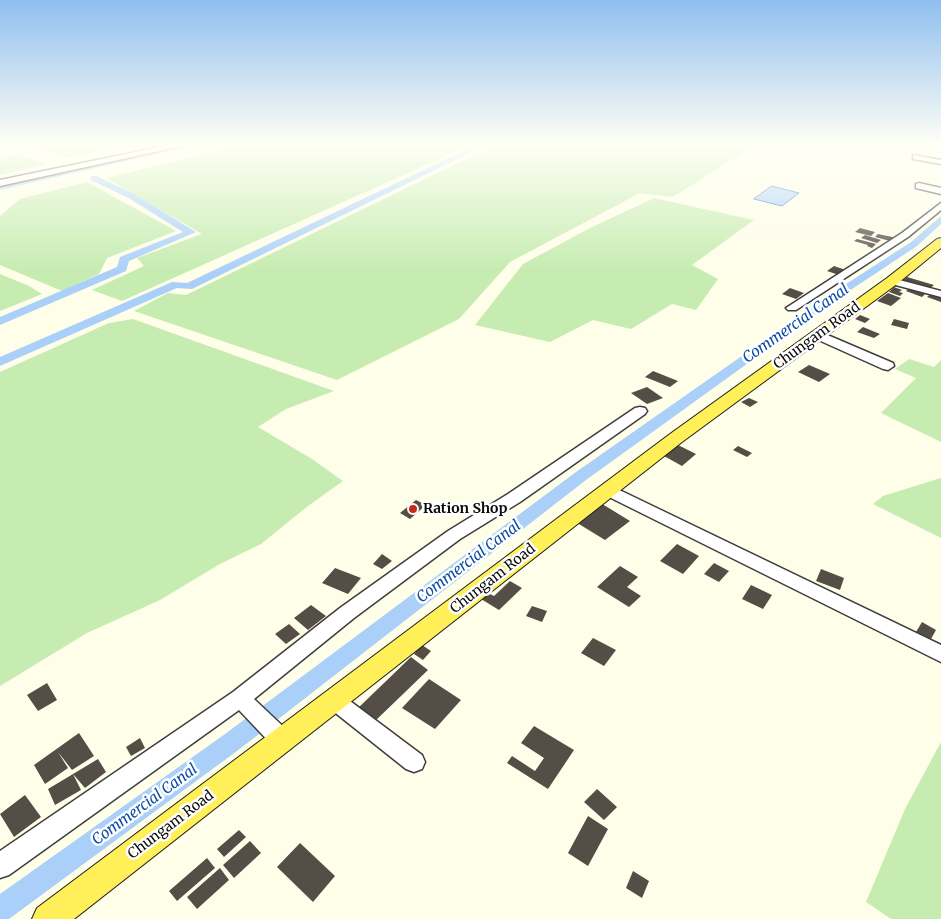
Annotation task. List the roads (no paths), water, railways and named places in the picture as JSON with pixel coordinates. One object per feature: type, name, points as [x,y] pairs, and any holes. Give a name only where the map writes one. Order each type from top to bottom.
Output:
[{"type":"main road","name":"Chungam Road","points":[[48,919],[277,735],[335,701],[609,490],[892,281],[941,242]]},
{"type":"street","points":[[919,186],[941,191]]},
{"type":"street","points":[[792,308],[905,235],[941,206]]},
{"type":"street","points":[[892,281],[941,294]]},
{"type":"street","points":[[818,335],[888,366]]},
{"type":"street","points":[[0,866],[242,700],[347,613],[447,541],[514,498],[640,411]]},
{"type":"street","points":[[609,490],[941,654]]},
{"type":"street","points":[[242,700],[277,735]]},
{"type":"street","points":[[335,701],[414,762]]},
{"type":"water","points":[[772,186],[799,193],[782,206],[754,199]]},
{"type":"waterway","points":[[0,187],[5,186]]},
{"type":"waterway","points":[[0,321],[122,269],[124,259],[191,232],[179,227],[133,197],[110,186]]},
{"type":"waterway","points":[[0,362],[176,284],[188,287],[398,186]]},
{"type":"waterway","name":"Commercial Canal","points":[[0,910],[233,741],[581,476],[833,297],[914,244],[941,219]]},
{"type":"place","name":"Ration Shop","points":[[413,509]]}]
